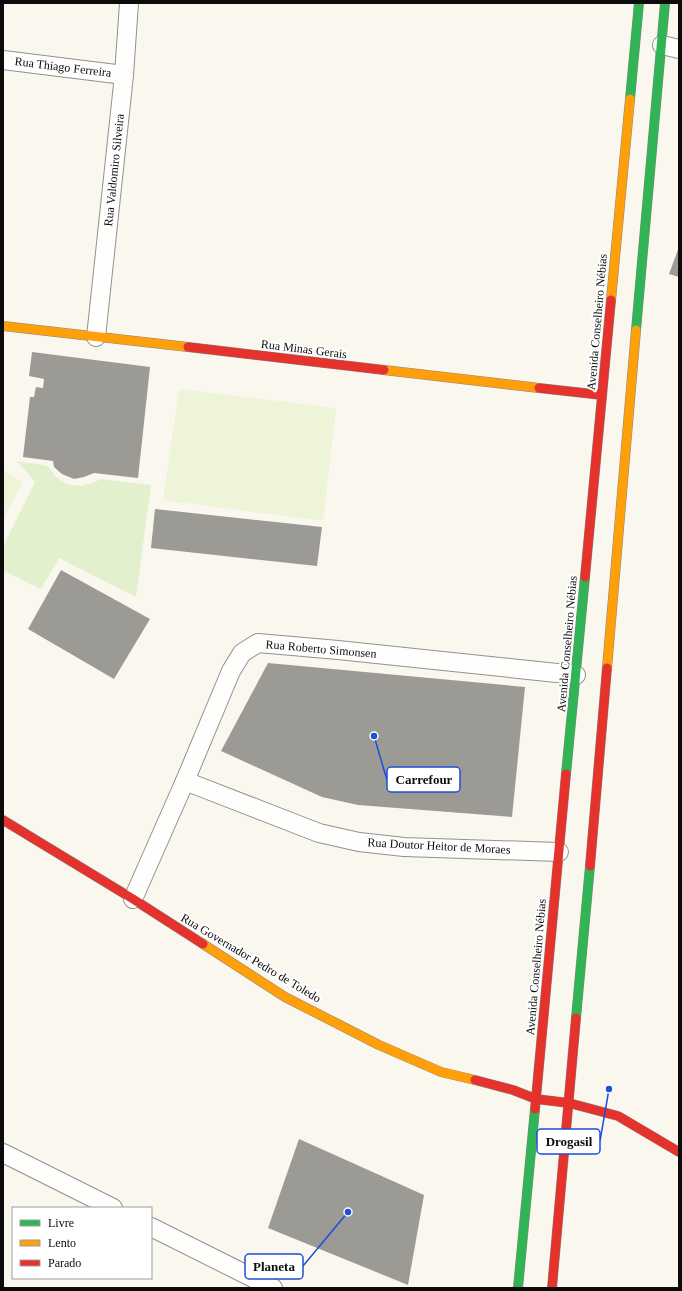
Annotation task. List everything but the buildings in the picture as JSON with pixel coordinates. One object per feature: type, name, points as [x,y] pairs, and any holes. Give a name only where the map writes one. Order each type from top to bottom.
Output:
[{"type":"main road","name":"Avenida Conselheiro Nébias","points":[[518,1288],[639,3]]},
{"type":"main road","points":[[552,1288],[665,3]]},
{"type":"main road","name":"Rua Minas Gerais","points":[[3,326],[602,395]]},
{"type":"main road","points":[[623,377],[634,366]]},
{"type":"main road","points":[[602,395],[612,389]]},
{"type":"main road","name":"Rua Governador Pedro de Toledo","points":[[3,820],[133,899],[286,997],[379,1045],[441,1072],[513,1090],[536,1099],[569,1103],[618,1116],[679,1152]]},
{"type":"street","name":"Rua Valdomiro Silveira","points":[[96,337],[124,75],[129,3]]},
{"type":"street","points":[[662,44],[679,49]]},
{"type":"street","name":"Rua Thiago Ferreira","points":[[3,60],[124,75]]},
{"type":"street","name":"Rua Roberto Simonsen","points":[[133,899],[231,671],[242,653],[258,643],[576,675]]},
{"type":"street","name":"Rua Doutor Heitor de Moraes","points":[[185,780],[318,833],[359,842],[404,847],[559,852]]},
{"type":"street","points":[[3,1153],[111,1207]]},
{"type":"street","points":[[152,1228],[273,1288]]},
{"type":"green space","points":[[179,389],[336,408],[323,521],[163,500]]},
{"type":"green space","points":[[17,461],[48,466],[56,477],[67,484],[81,486],[101,479],[151,485],[136,597],[59,558],[41,589],[3,570],[3,547],[35,482]]},
{"type":"green space","points":[[3,471],[23,482],[3,520]]},
{"type":"traffic: fast","points":[[630,99],[639,3]]},
{"type":"traffic: fast","points":[[636,330],[665,3]]},
{"type":"traffic: fast","points":[[566,774],[585,577]]},
{"type":"traffic: fast","points":[[576,1018],[590,866]]},
{"type":"traffic: fast","points":[[518,1288],[535,1109]]},
{"type":"traffic: slow","points":[[611,300],[630,99]]},
{"type":"traffic: slow","points":[[3,326],[188,347]]},
{"type":"traffic: slow","points":[[607,668],[636,330]]},
{"type":"traffic: slow","points":[[384,370],[539,388]]},
{"type":"traffic: slow","points":[[203,944],[285,997],[379,1045],[441,1072],[475,1080]]},
{"type":"traffic: jam","points":[[585,577],[611,300]]},
{"type":"traffic: jam","points":[[188,347],[384,370]]},
{"type":"traffic: jam","points":[[539,388],[602,395]]},
{"type":"traffic: jam","points":[[590,866],[607,668]]},
{"type":"traffic: jam","points":[[535,1109],[566,774]]},
{"type":"traffic: jam","points":[[3,820],[133,899],[203,944]]},
{"type":"traffic: jam","points":[[552,1288],[576,1018]]},
{"type":"traffic: jam","points":[[475,1080],[513,1090],[536,1099],[569,1103],[618,1116],[679,1152]]},
{"type":"place","name":"Carrefour","points":[[374,736]]},
{"type":"place","name":"Drogasil","points":[[609,1089]]},
{"type":"place","name":"Planeta","points":[[348,1212]]}]
